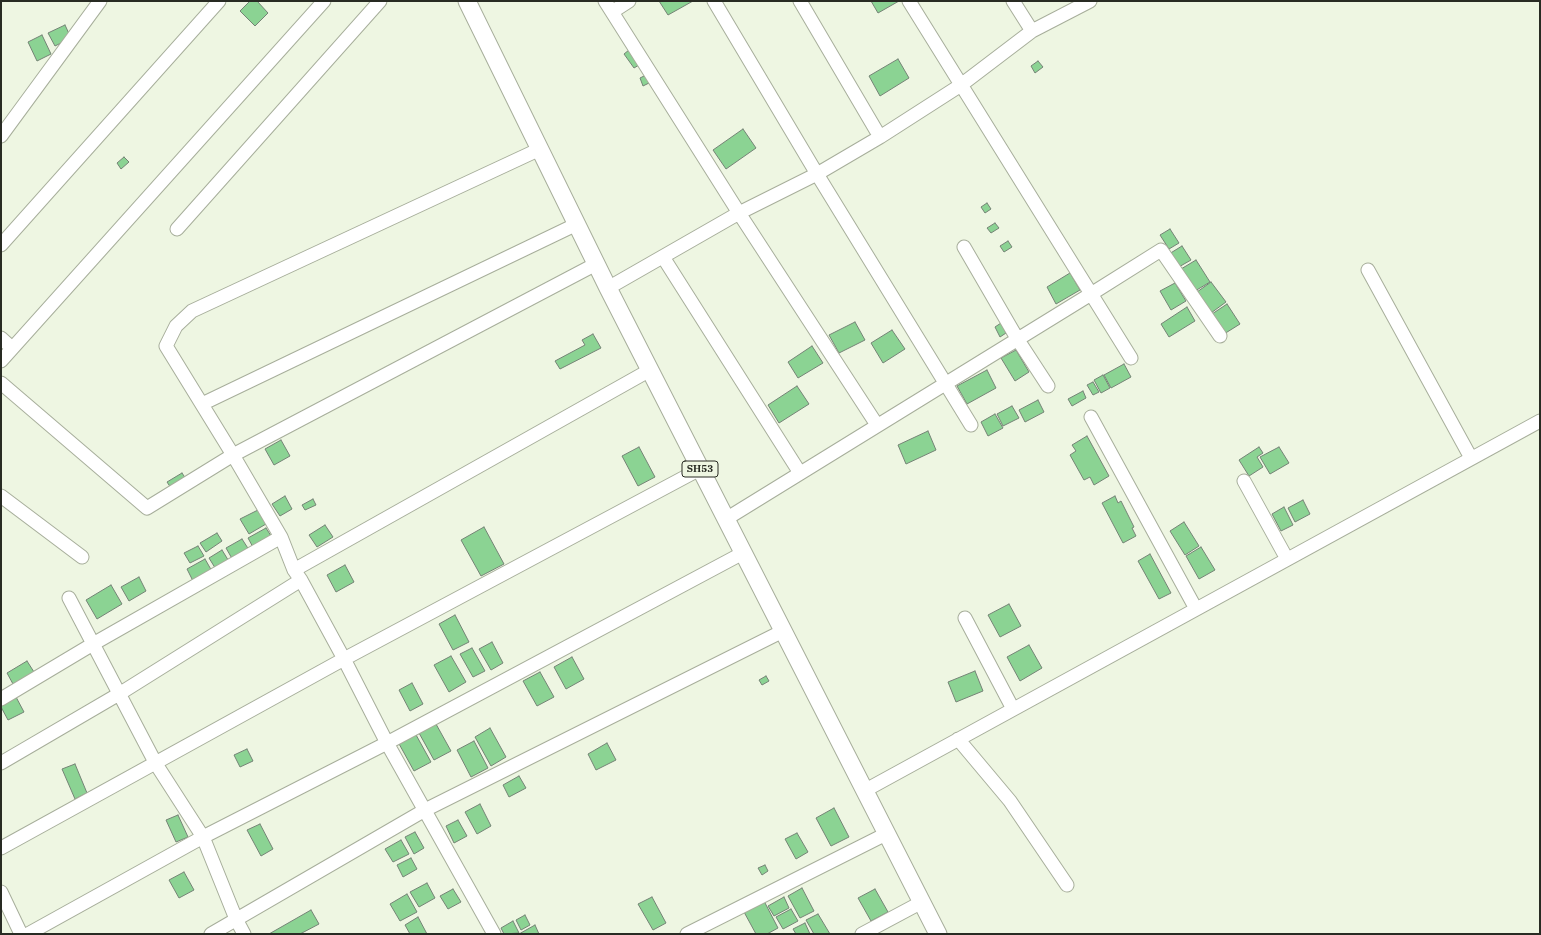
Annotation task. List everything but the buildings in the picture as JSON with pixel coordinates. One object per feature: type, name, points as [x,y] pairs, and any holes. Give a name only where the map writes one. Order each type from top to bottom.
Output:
[{"type":"main road","name":"SH53","points":[[467,1],[608,288],[938,934]]},
{"type":"street","points":[[1,136],[100,1]]},
{"type":"street","points":[[1,246],[219,1]]},
{"type":"street","points":[[1,361],[324,1]]},
{"type":"street","points":[[177,229],[380,1]]},
{"type":"street","points":[[629,1],[609,6],[739,213],[877,425]]},
{"type":"street","points":[[714,1],[817,174],[971,425]]},
{"type":"street","points":[[800,1],[880,137]]},
{"type":"street","points":[[909,1],[1131,358]]},
{"type":"street","points":[[1013,1],[1032,31]]},
{"type":"street","points":[[608,288],[739,213],[817,174],[880,137],[962,85],[1032,31],[1090,1]]},
{"type":"street","points":[[490,933],[298,575],[281,537],[234,455],[166,346],[176,326],[192,311],[540,149]]},
{"type":"street","points":[[202,404],[577,224]]},
{"type":"street","points":[[964,246],[1018,340],[1048,386]]},
{"type":"street","points":[[726,519],[877,425],[1018,340],[1161,250],[1220,336]]},
{"type":"street","points":[[663,257],[800,473]]},
{"type":"street","points":[[1,383],[147,508],[234,455],[596,264]]},
{"type":"street","points":[[1368,270],[1471,458]]},
{"type":"street","points":[[1,338],[12,348]]},
{"type":"street","points":[[1,763],[119,694],[298,575],[650,370]]},
{"type":"street","points":[[1091,418],[1196,609]]},
{"type":"street","points":[[864,791],[1540,421]]},
{"type":"street","points":[[1,848],[156,764],[344,659],[700,469]]},
{"type":"street","points":[[1244,481],[1287,559]]},
{"type":"street","points":[[1,496],[82,557]]},
{"type":"street","points":[[1,699],[93,644],[281,537]]},
{"type":"street","points":[[28,934],[203,837],[387,743],[743,553]]},
{"type":"street","points":[[69,598],[156,764],[203,837],[236,919],[244,934]]},
{"type":"street","points":[[965,618],[1013,709]]},
{"type":"street","points":[[211,934],[425,810],[783,631]]},
{"type":"street","points":[[958,739],[1010,801],[1067,885]]},
{"type":"street","points":[[688,934],[886,834]]},
{"type":"street","points":[[1,892],[21,934]]},
{"type":"street","points":[[862,934],[922,902]]}]
